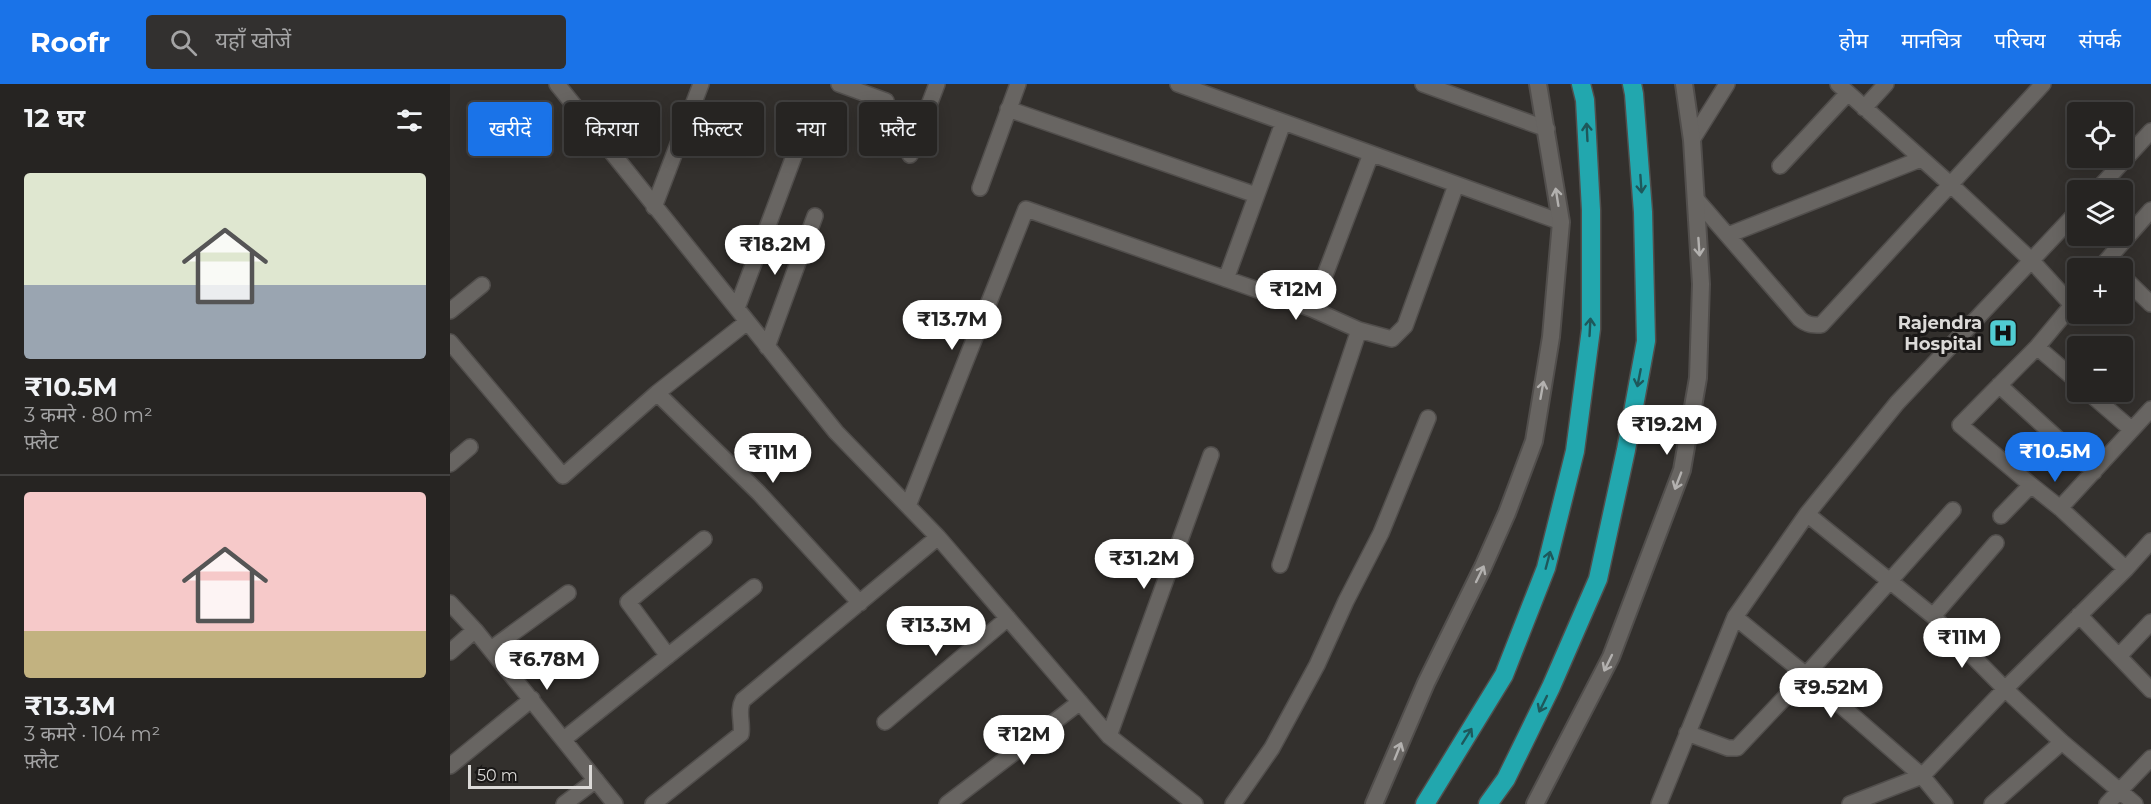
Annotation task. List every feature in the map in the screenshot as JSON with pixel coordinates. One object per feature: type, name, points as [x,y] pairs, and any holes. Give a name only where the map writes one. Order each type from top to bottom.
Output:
[{"type":"highway","points":[[1425,804],[1504,675],[1546,568],[1575,451],[1591,329],[1591,210],[1585,100],[1581,84]]},
{"type":"highway","points":[[1488,804],[1506,779],[1551,687],[1598,579],[1626,450],[1646,341],[1643,212],[1632,84]]},
{"type":"main road","points":[[1374,804],[1426,683],[1507,513],[1534,441],[1551,337],[1561,222],[1538,84]]},
{"type":"main road","points":[[1535,804],[1611,657],[1682,470],[1698,378],[1701,284],[1692,140],[1684,84]]},
{"type":"street","points":[[557,84],[836,432],[938,537],[1109,736],[1195,804]]},
{"type":"street","points":[[654,207],[701,84]]},
{"type":"street","points":[[839,84],[886,101]]},
{"type":"street","points":[[930,102],[937,84]]},
{"type":"street","points":[[980,188],[1018,84]]},
{"type":"street","points":[[1178,84],[1561,222]]},
{"type":"street","points":[[1423,84],[1547,129]]},
{"type":"street","points":[[1692,140],[1727,84]]},
{"type":"street","points":[[1864,108],[1886,84]]},
{"type":"street","points":[[1695,199],[1805,324],[1821,325],[2043,84]]},
{"type":"street","points":[[1780,166],[1843,89],[1950,184],[2067,294]]},
{"type":"street","points":[[1008,109],[1257,195]]},
{"type":"street","points":[[1226,279],[1283,123]]},
{"type":"street","points":[[2106,180],[2151,131]]},
{"type":"street","points":[[1312,309],[1371,154]]},
{"type":"street","points":[[737,308],[794,156]]},
{"type":"street","points":[[1728,235],[1921,159]]},
{"type":"street","points":[[908,506],[1026,209],[1312,309],[1359,330],[1392,339],[1405,326],[1455,185]]},
{"type":"street","points":[[2110,258],[2151,210]]},
{"type":"street","points":[[768,347],[815,216]]},
{"type":"street","points":[[1659,804],[1735,617],[1807,514],[1897,403],[2067,223]]},
{"type":"street","points":[[450,311],[482,285]]},
{"type":"street","points":[[2133,287],[2151,304]]},
{"type":"street","points":[[2067,311],[2037,347],[1960,425],[2060,508],[2126,569]]},
{"type":"street","points":[[450,342],[563,476],[657,393],[747,322]]},
{"type":"street","points":[[1280,565],[1359,330]]},
{"type":"street","points":[[2037,347],[2067,373]]},
{"type":"street","points":[[1999,385],[2094,472]]},
{"type":"street","points":[[657,393],[759,493],[860,603]]},
{"type":"street","points":[[2100,402],[2131,429]]},
{"type":"street","points":[[2060,508],[2151,409]]},
{"type":"street","points":[[1233,804],[1272,748],[1317,665],[1346,601],[1381,533],[1428,418]]},
{"type":"street","points":[[450,464],[470,447]]},
{"type":"street","points":[[1109,736],[1211,455]]},
{"type":"street","points":[[2001,516],[2031,485]]},
{"type":"street","points":[[1687,733],[1728,748],[1737,748],[1806,675],[1953,510]]},
{"type":"street","points":[[1807,514],[1933,616],[2005,689],[2062,742],[2135,804]]},
{"type":"street","points":[[653,804],[741,734],[740,706],[743,700],[938,537]]},
{"type":"street","points":[[668,656],[628,602],[704,539]]},
{"type":"street","points":[[1850,804],[1922,776],[2151,541]]},
{"type":"street","points":[[1933,616],[1996,543]]},
{"type":"street","points":[[564,739],[754,587]]},
{"type":"street","points":[[491,649],[568,592]]},
{"type":"street","points":[[450,603],[491,649],[615,804]]},
{"type":"street","points":[[2079,615],[2151,690]]},
{"type":"street","points":[[1735,617],[1806,675],[1922,776],[1945,804]]},
{"type":"street","points":[[885,722],[1008,618]]},
{"type":"street","points":[[2119,656],[2151,622]]},
{"type":"street","points":[[450,652],[475,630]]},
{"type":"street","points":[[450,766],[532,699]]},
{"type":"street","points":[[947,804],[1080,702]]},
{"type":"street","points":[[1992,804],[2062,742]]},
{"type":"street","points":[[2107,804],[2151,759]]},
{"type":"street","points":[[564,804],[596,780]]},
{"type":"place","name":"Rajendra Hospital","points":[[2003,333]]}]
